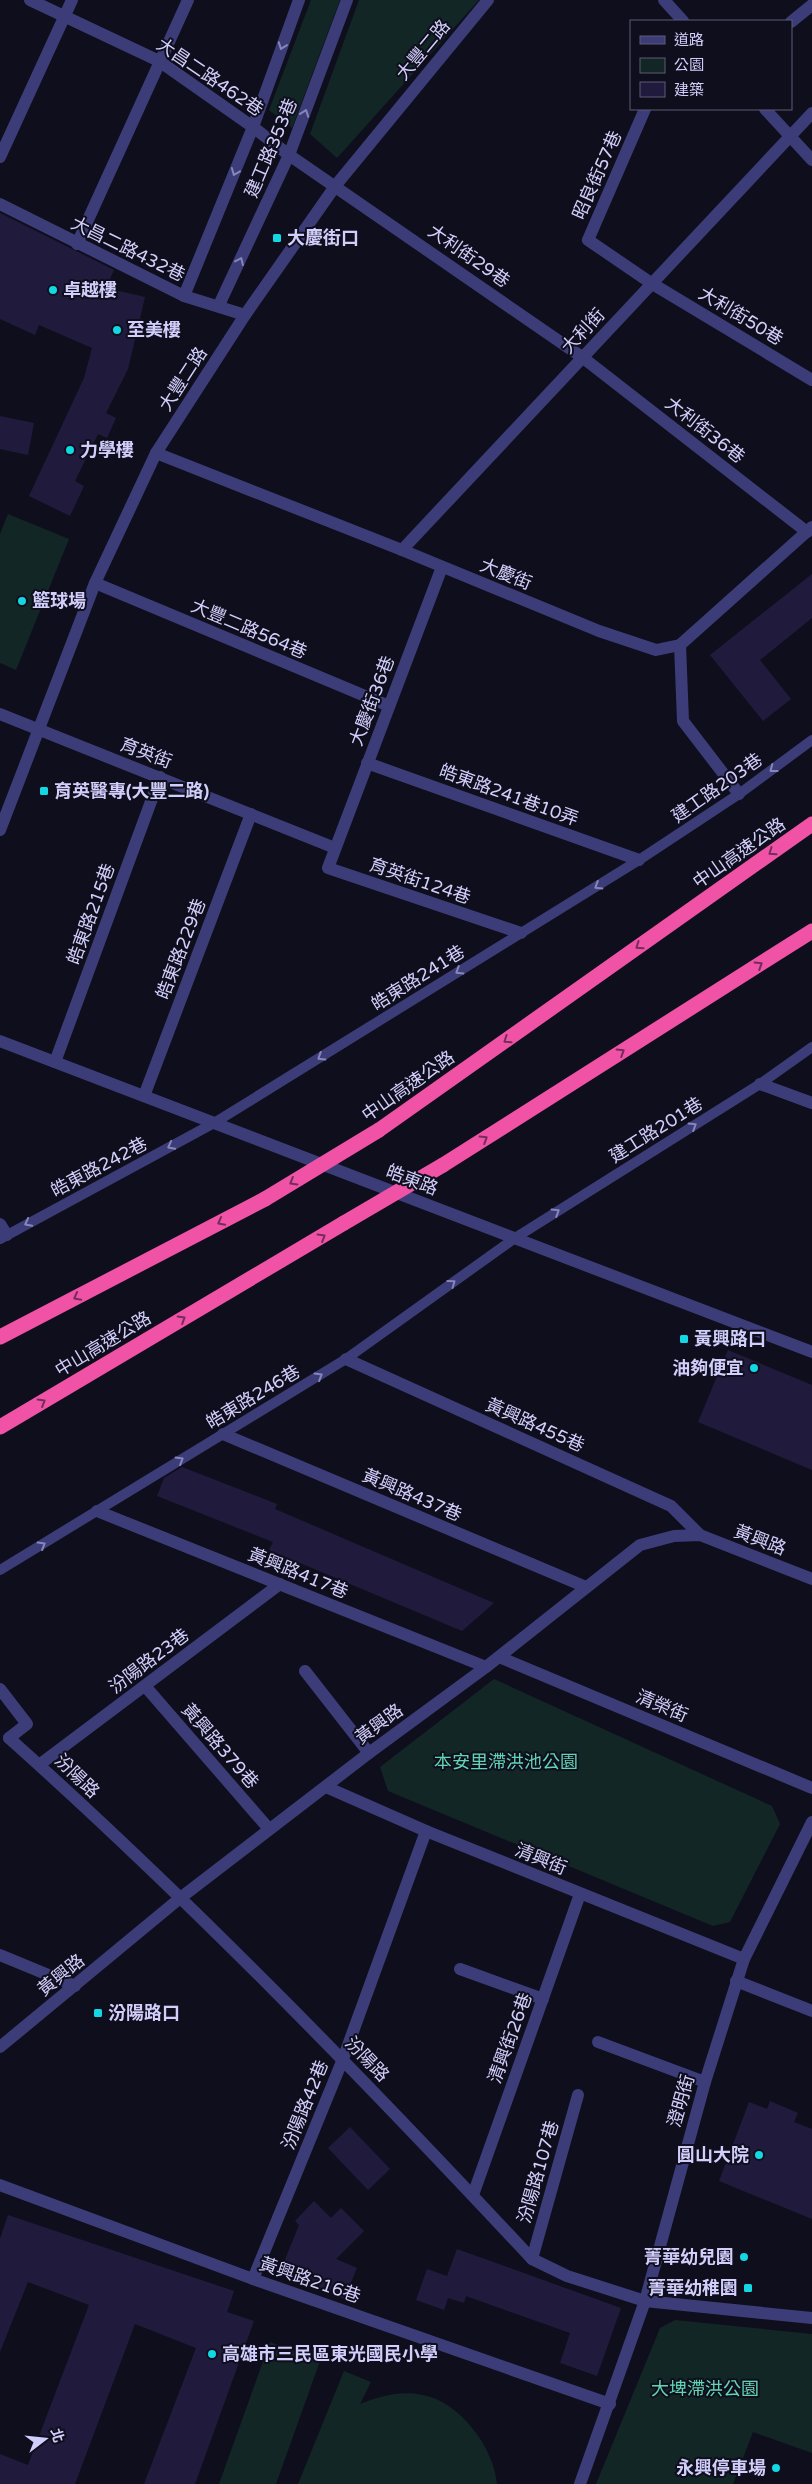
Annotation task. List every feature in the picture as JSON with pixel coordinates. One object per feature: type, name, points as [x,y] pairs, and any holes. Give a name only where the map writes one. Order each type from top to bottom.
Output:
[{"type":"highway","name":"中山高速公路","points":[[0,1337],[265,1199],[379,1130],[812,824]]},
{"type":"highway","name":"中山高速公路","points":[[0,1427],[443,1165],[812,931]]},
{"type":"street","name":"大昌二路462巷","points":[[30,0],[159,61],[290,155],[336,185]]},
{"type":"street","points":[[0,157],[72,0]]},
{"type":"street","points":[[77,244],[188,0]]},
{"type":"street","points":[[184,296],[253,127],[299,0]]},
{"type":"street","name":"建工路353巷","points":[[219,305],[290,155],[347,0]]},
{"type":"street","name":"大豐二路","points":[[0,830],[95,583],[156,453],[245,315],[336,185],[488,0]]},
{"type":"street","points":[[664,0],[682,20]]},
{"type":"street","points":[[792,21],[812,4]]},
{"type":"street","name":"昭良街57巷","points":[[646,110],[588,240],[652,283]]},
{"type":"street","points":[[765,110],[812,160]]},
{"type":"street","name":"大利街","points":[[402,550],[789,135],[812,113]]},
{"type":"street","name":"大利街29巷","points":[[336,185],[582,357]]},
{"type":"street","name":"大昌二路432巷","points":[[0,204],[184,296],[219,305],[245,315]]},
{"type":"street","name":"大利街50巷","points":[[652,283],[812,380]]},
{"type":"street","name":"大利街36巷","points":[[582,357],[809,529]]},
{"type":"street","name":"大慶街","points":[[156,453],[402,550],[599,631],[656,650],[680,645]]},
{"type":"street","points":[[739,794],[683,721],[680,645],[809,529]]},
{"type":"street","name":"大慶街36巷","points":[[335,848],[442,567]]},
{"type":"street","name":"大豐二路564巷","points":[[95,583],[389,706]]},
{"type":"street","name":"育英街","points":[[0,714],[335,848]]},
{"type":"street","name":"皓東路241巷10弄","points":[[367,763],[639,860]]},
{"type":"street","name":"皓東路215巷","points":[[55,1062],[160,777]]},
{"type":"street","name":"皓東路229巷","points":[[144,1096],[251,814]]},
{"type":"street","name":"育英街124巷","points":[[335,848],[328,868],[521,933]]},
{"type":"street","name":"皓東路","points":[[0,1041],[812,1352]]},
{"type":"street","points":[[760,1084],[812,1104]]},
{"type":"street","name":"黃興路455巷","points":[[346,1359],[671,1506],[700,1535]]},
{"type":"street","name":"黃興路437巷","points":[[223,1434],[586,1588]]},
{"type":"street","name":"黃興路417巷","points":[[97,1511],[486,1667]]},
{"type":"street","name":"黃興路","points":[[0,2047],[179,1899],[269,1828],[486,1667],[640,1545],[674,1536],[700,1535],[812,1579]]},
{"type":"street","name":"汾陽路23巷","points":[[39,1765],[280,1584]]},
{"type":"street","name":"清榮街","points":[[499,1657],[812,1788]]},
{"type":"street","points":[[306,1671],[369,1753]]},
{"type":"street","name":"黃興路379巷","points":[[145,1686],[269,1828]]},
{"type":"street","name":"汾陽路","points":[[0,1689],[26,1724],[4,1738],[39,1765],[343,2058],[473,2194],[532,2259],[567,2276],[645,2301],[812,2318]]},
{"type":"street","name":"清興街","points":[[326,1787],[426,1831],[744,1959]]},
{"type":"street","name":"澄明街","points":[[580,2484],[645,2301],[704,2082],[736,1981],[744,1959],[812,1822]]},
{"type":"street","name":"汾陽路42巷","points":[[253,2279],[343,2058],[426,1831]]},
{"type":"street","name":"清興街26巷","points":[[473,2194],[580,1894]]},
{"type":"street","points":[[0,1955],[75,1986]]},
{"type":"street","points":[[460,1969],[543,1999]]},
{"type":"street","points":[[736,1981],[812,2011]]},
{"type":"street","points":[[598,2042],[704,2082]]},
{"type":"street","name":"汾陽路107巷","points":[[532,2259],[578,2095]]},
{"type":"street","name":"黃興路216巷","points":[[0,2185],[253,2279],[610,2404]]},
{"type":"lane","name":"建工路203巷","points":[[639,860],[739,794],[812,740]]},
{"type":"lane","name":"皓東路241巷","points":[[214,1123],[639,860]]},
{"type":"lane","name":"建工路201巷","points":[[514,1238],[760,1084],[812,1046]]},
{"type":"lane","name":"皓東路242巷","points":[[2,1233],[214,1123]]},
{"type":"lane","name":"皓東路246巷","points":[[0,1570],[346,1359],[514,1238]]},
{"type":"green space","points":[[311,0],[340,0],[292,128],[269,110]]},
{"type":"green space","points":[[359,0],[479,0],[337,158],[310,134]]},
{"type":"green space","name":"籃球場","points":[[8,514],[69,539],[16,670],[0,663],[0,534]]},
{"type":"green space","name":"本安里滯洪池公園","points":[[494,1679],[772,1806],[780,1824],[730,1922],[713,1926],[388,1791],[380,1767]]},
{"type":"green space","name":"大埤滯洪公園","points":[[675,2320],[812,2334],[812,2453],[753,2432],[733,2484],[596,2484],[660,2328]]},
{"type":"green space","points":[[270,2342],[320,2361],[276,2484],[219,2484]]},
{"type":"green space","points":[[344,2371],[371,2382],[360,2404],[383,2396],[407,2393],[437,2399],[450,2407],[473,2429],[482,2442],[494,2470],[497,2484],[298,2484]]},
{"type":"building","points":[[0,213],[114,270],[106,288],[145,297],[128,369],[106,413],[116,418],[107,438],[98,434],[75,481],[84,486],[70,516],[29,496],[84,378],[92,348],[39,325],[35,335],[0,319]]},
{"type":"building","points":[[0,416],[34,423],[28,455],[0,449]]},
{"type":"building","points":[[812,574],[812,618],[760,660],[791,699],[763,721],[710,655]]},
{"type":"building","points":[[728,1350],[812,1385],[812,1470],[698,1422]]},
{"type":"building","points":[[182,1467],[277,1504],[275,1509],[494,1603],[462,1631],[269,1550],[273,1542],[157,1496],[164,1478]]},
{"type":"building","name":"圓山大院","points":[[770,2101],[798,2113],[794,2122],[812,2129],[812,2219],[719,2181],[749,2102],[767,2109]]},
{"type":"building","points":[[350,2127],[390,2169],[368,2190],[328,2148]]},
{"type":"building","points":[[314,2201],[331,2218],[341,2208],[364,2231],[336,2259],[357,2268],[344,2299],[280,2272],[299,2225],[295,2221]]},
{"type":"building","points":[[8,2215],[234,2291],[227,2312],[254,2321],[195,2484],[144,2484],[196,2348],[135,2324],[75,2484],[0,2484],[0,2454],[28,2465],[89,2305],[28,2282],[0,2352],[0,2239]]},
{"type":"building","points":[[457,2249],[621,2308],[597,2376],[560,2363],[570,2333],[466,2296],[464,2303],[448,2298],[444,2310],[416,2300],[427,2269],[447,2276]]},
{"type":"place","name":"大慶街口","points":[[277,238]]},
{"type":"place","name":"卓越樓","points":[[53,290]]},
{"type":"place","name":"至美樓","points":[[117,330]]},
{"type":"place","name":"力學樓","points":[[70,450]]},
{"type":"place","name":"籃球場","points":[[22,601]]},
{"type":"place","name":"育英醫專(大豐二路)","points":[[44,791]]},
{"type":"place","name":"黃興路口","points":[[684,1339]]},
{"type":"place","name":"油夠便宜","points":[[754,1368]]},
{"type":"place","name":"汾陽路口","points":[[98,2013]]},
{"type":"place","name":"圓山大院","points":[[759,2155]]},
{"type":"place","name":"菁華幼兒園","points":[[744,2257]]},
{"type":"place","name":"菁華幼稚園","points":[[748,2288]]},
{"type":"place","name":"高雄市三民區東光國民小學","points":[[212,2354]]},
{"type":"place","name":"永興停車場","points":[[776,2468]]}]
